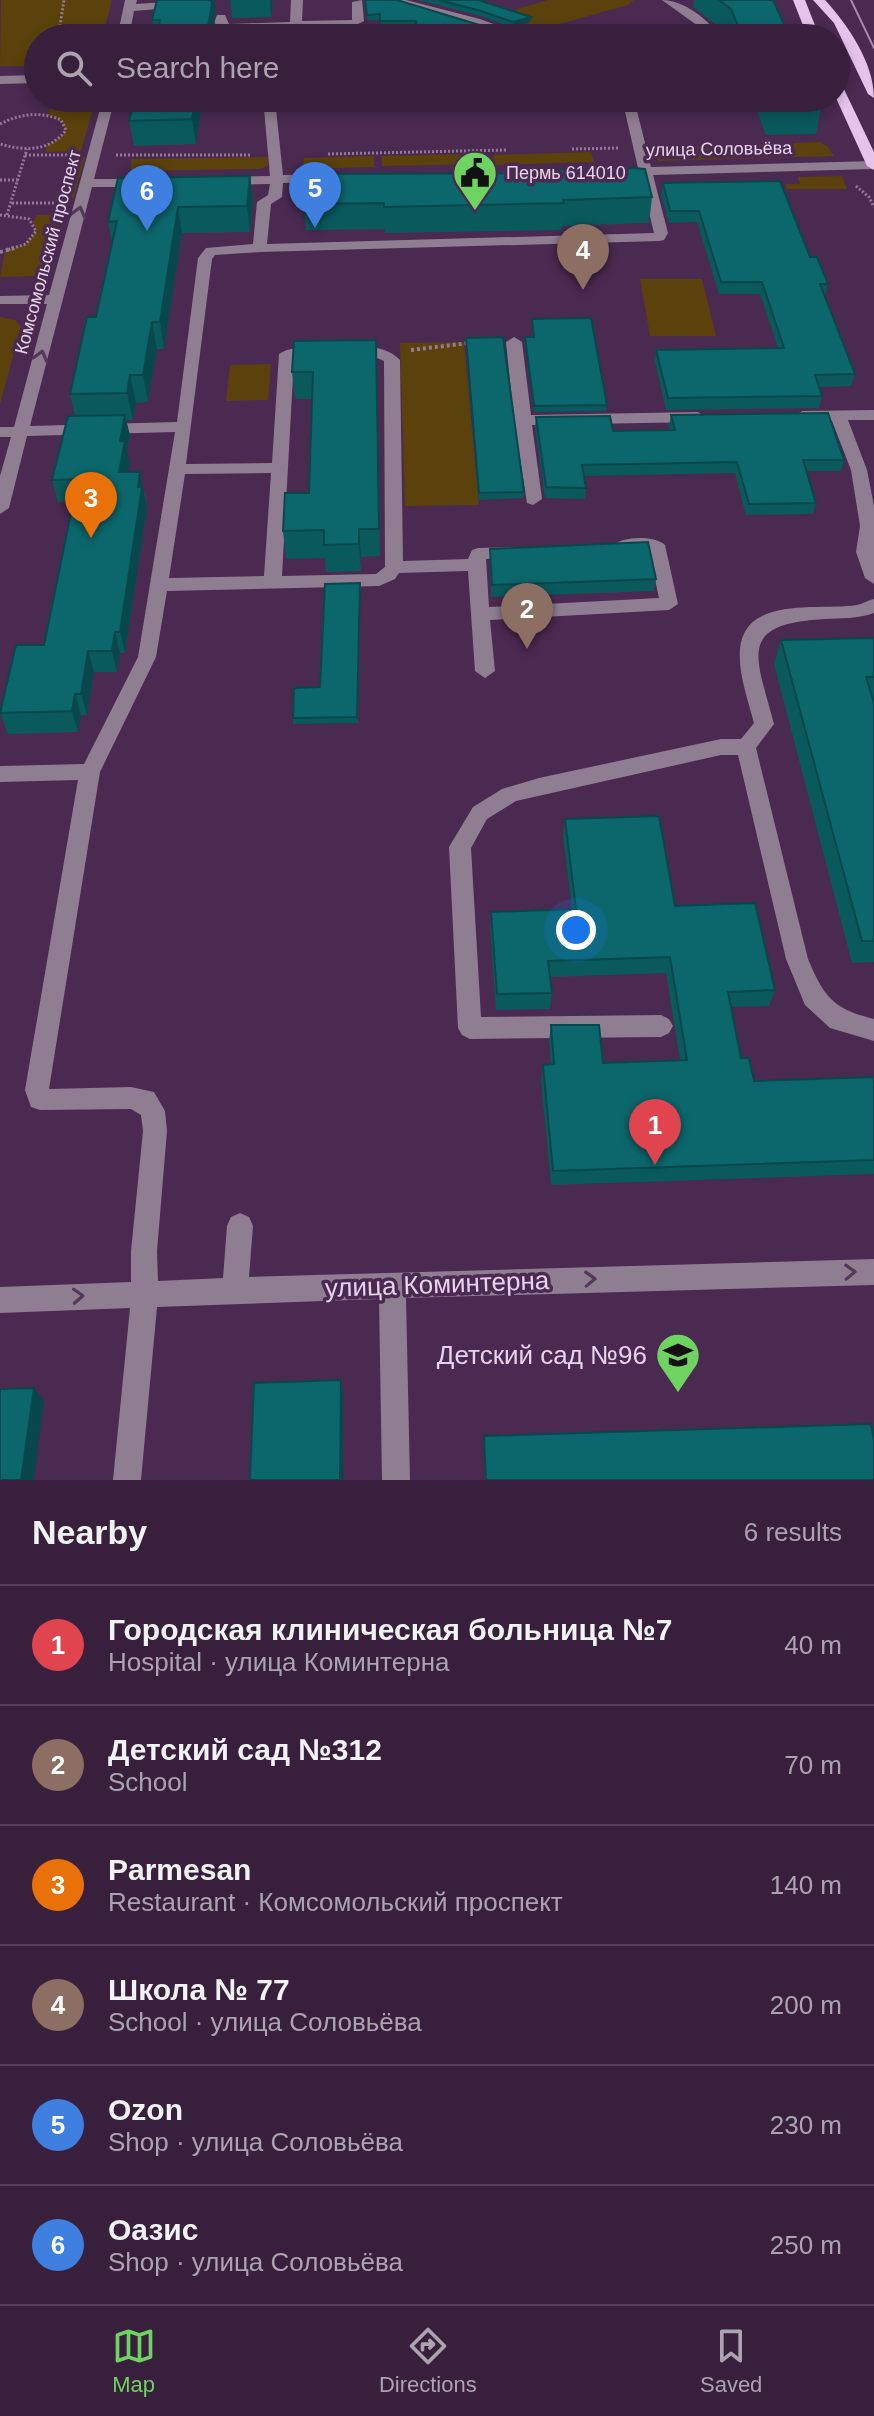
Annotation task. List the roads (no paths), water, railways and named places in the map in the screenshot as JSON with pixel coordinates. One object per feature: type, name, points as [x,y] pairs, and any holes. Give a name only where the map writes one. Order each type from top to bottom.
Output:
[{"type":"main road","points":[[791,0],[806,21]]},
{"type":"main road","points":[[799,0],[807,24]]},
{"type":"main road","points":[[819,0],[839,22]]},
{"type":"main road","points":[[831,0],[839,22]]},
{"type":"main road","points":[[850,45],[874,94]]},
{"type":"main road","points":[[849,112],[874,166]]},
{"type":"street","points":[[296,24],[297,0]]},
{"type":"street","points":[[393,0],[484,24]]},
{"type":"street","points":[[668,0],[702,24]]},
{"type":"street","points":[[347,24],[358,21],[358,2]]},
{"type":"street","points":[[126,24],[130,4],[196,4]]},
{"type":"street","points":[[223,19],[284,24]]},
{"type":"street","points":[[0,80],[24,79]]},
{"type":"street","name":"Комсомольский проспект","points":[[0,508],[105,112]]},
{"type":"street","points":[[260,248],[264,202],[275,197],[277,179],[278,143],[271,112]]},
{"type":"street","points":[[127,1480],[145,1293],[144,1251],[155,1131],[153,1111],[145,1100],[50,1100],[40,1099],[37,1090],[90,772],[147,657],[178,469],[205,258],[211,251],[224,248],[652,239],[661,233],[632,112]]},
{"type":"street","name":"улица Соловьёва","points":[[600,172],[874,166]]},
{"type":"street","points":[[492,174],[584,172]]},
{"type":"street","points":[[215,181],[339,178]]},
{"type":"street","points":[[87,183],[152,183]]},
{"type":"street","points":[[0,300],[56,299]]},
{"type":"street","points":[[514,342],[533,499]]},
{"type":"street","points":[[159,585],[379,580],[389,575],[394,567],[392,360],[386,354],[372,351],[287,354],[273,582]]},
{"type":"street","points":[[838,415],[859,470],[869,526],[865,552],[874,578]]},
{"type":"street","points":[[792,416],[874,415]]},
{"type":"street","points":[[522,420],[715,417]]},
{"type":"street","points":[[0,432],[184,427]]},
{"type":"street","points":[[178,469],[280,468]]},
{"type":"street","points":[[481,614],[669,604],[656,545],[597,547]]},
{"type":"street","points":[[485,671],[476,565],[478,554],[539,550]]},
{"type":"street","points":[[394,567],[476,565]]},
{"type":"street","points":[[746,747],[764,724],[750,665],[749,643],[758,627],[771,618],[790,613],[852,612],[874,605]]},
{"type":"street","points":[[661,1026],[470,1028],[460,847],[480,813],[509,795],[721,747],[746,747]]},
{"type":"street","points":[[746,747],[797,959],[813,998],[838,1021],[874,1030]]},
{"type":"street","points":[[0,774],[90,772]]},
{"type":"street","points":[[235,1291],[240,1226]]},
{"type":"street","name":"улица Коминтерна","points":[[0,1300],[392,1285],[874,1272]]},
{"type":"street","points":[[392,1285],[396,1480]]},
{"type":"tram line","points":[[851,0],[874,48]]},
{"type":"place","name":"Пермь 614010","points":[[475,212]]},
{"type":"place","name":"Ozon","points":[[315,228]]},
{"type":"place","name":"Оазис","points":[[147,231]]},
{"type":"place","name":"Школа № 77","points":[[583,290]]},
{"type":"place","name":"Parmesan","points":[[91,538]]},
{"type":"place","name":"Детский сад №312","points":[[527,649]]},
{"type":"place","name":"Городская клиническая больница №7","points":[[655,1165]]},
{"type":"place","name":"Детский сад №96","points":[[678,1394]]}]
